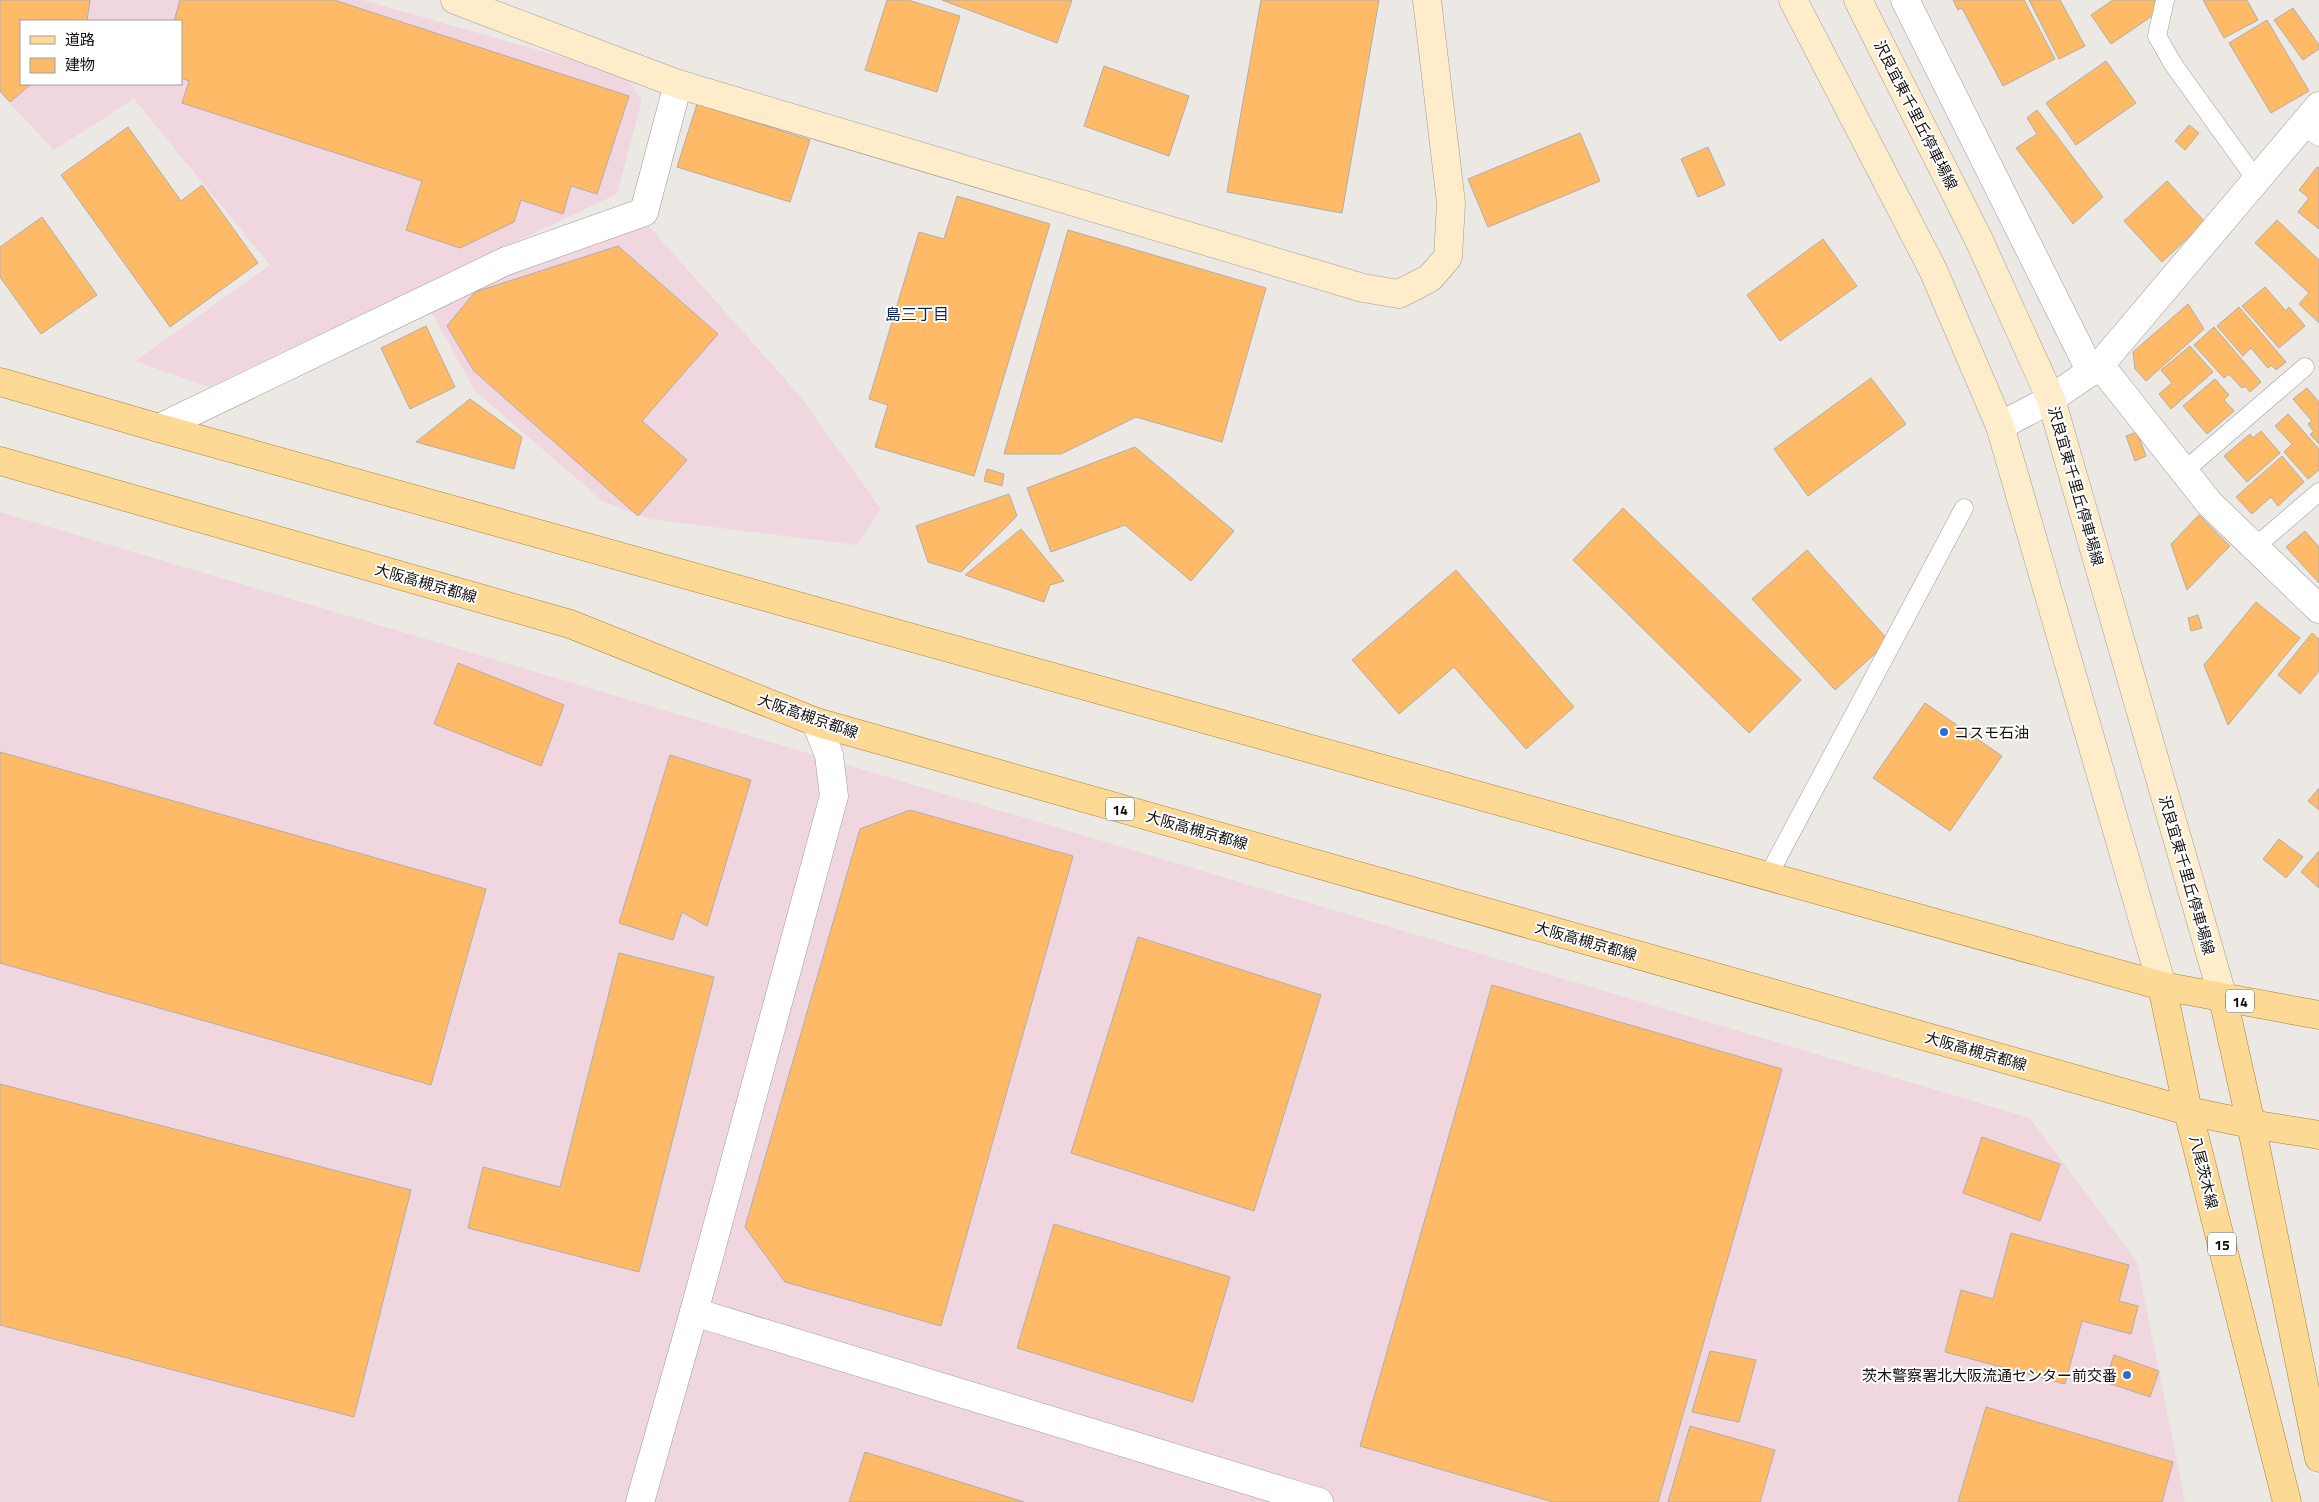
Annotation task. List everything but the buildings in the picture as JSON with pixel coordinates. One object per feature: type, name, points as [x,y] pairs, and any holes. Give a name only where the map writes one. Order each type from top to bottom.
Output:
[{"type":"main road","points":[[454,0],[678,84],[1353,285],[1399,294],[1430,278],[1448,257],[1451,203],[1427,0]]},
{"type":"main road","points":[[1793,0],[1932,270],[2000,426],[2162,986]]},
{"type":"main road","name":"沢良宜東千里丘停車場線","points":[[1858,0],[1978,238],[2051,399],[2223,998]]},
{"type":"main road","name":"14","points":[[0,382],[159,428],[2162,986],[2319,1014]]},
{"type":"main road","name":"大阪高槻京都線","points":[[0,461],[570,624],[816,722],[2188,1111],[2319,1135]]},
{"type":"main road","name":"八尾茨木線","points":[[2162,986],[2188,1111],[2287,1502]]},
{"type":"main road","points":[[2223,998],[2251,1124],[2319,1458]]},
{"type":"street","points":[[1905,0],[2095,369],[2184,471],[2209,503],[2319,609]]},
{"type":"street","points":[[159,428],[506,261],[644,212],[678,84]]},
{"type":"street","points":[[2000,426],[2051,399],[2095,369],[2256,181],[2314,123]]},
{"type":"street","points":[[640,1502],[694,1312],[834,796],[829,755],[816,722]]},
{"type":"street","points":[[694,1312],[1319,1502]]},
{"type":"lane","points":[[2165,0],[2157,36],[2173,64],[2256,181]]},
{"type":"lane","points":[[2184,471],[2305,367]]},
{"type":"lane","points":[[2255,548],[2319,492]]},
{"type":"lane","points":[[1768,876],[1964,508]]},
{"type":"shaded area","points":[[0,0],[363,0],[625,75],[642,100],[617,194],[208,387],[135,361],[270,265],[134,99],[54,150],[0,93]]},
{"type":"shaded area","points":[[646,223],[800,396],[881,509],[857,545],[649,519],[604,502],[475,391],[431,311],[507,272]]},
{"type":"shaded area","points":[[0,512],[2030,1118],[2137,1262],[2185,1502],[0,1502]]},
{"type":"place","name":"コスモ石油","points":[[1944,732]]},
{"type":"place","name":"茨木警察署北大阪流通センター前交番","points":[[2127,1375]]},
{"type":"district","name":"島三丁目","points":[[917,314]]}]
